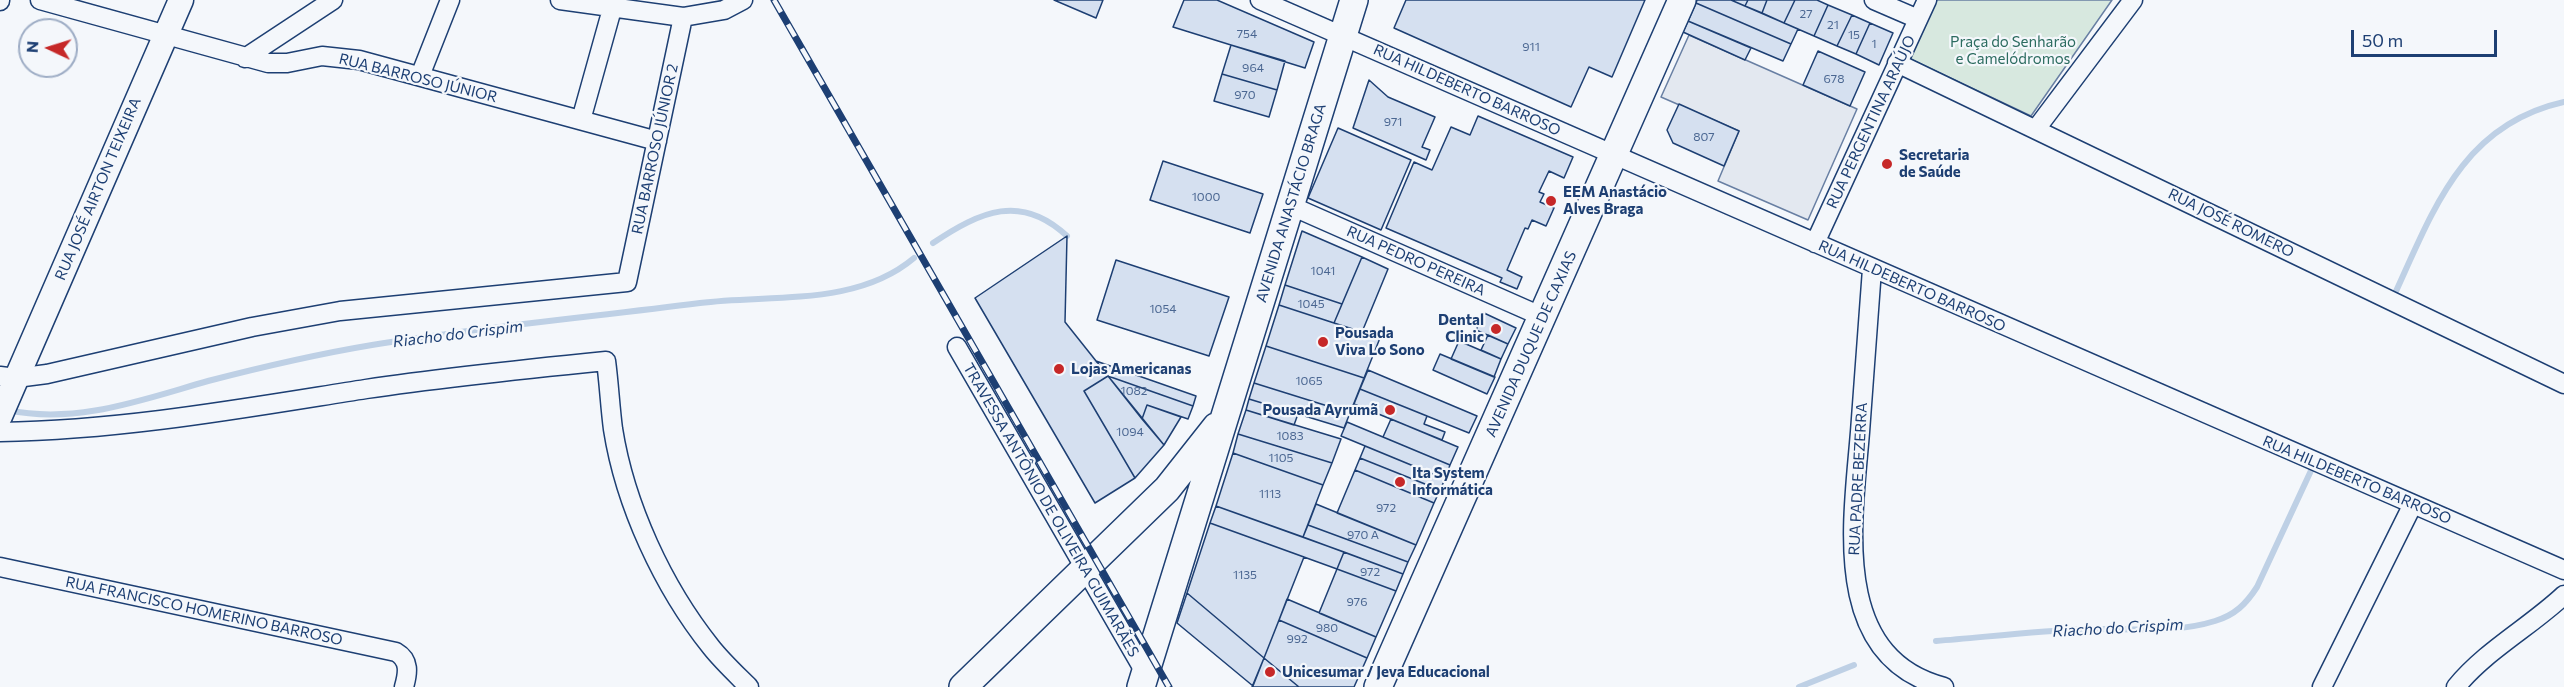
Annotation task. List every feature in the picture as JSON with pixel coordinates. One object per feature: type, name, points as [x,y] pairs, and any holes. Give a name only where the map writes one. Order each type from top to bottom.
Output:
[{"type":"main road","name":"AVENIDA ANASTÁCIO BRAGA","points":[[1144,680],[1354,0]]},
{"type":"main road","name":"AVENIDA DUQUE DE CAXIAS","points":[[1378,687],[1682,0]]},
{"type":"main road","name":"AVENIDA ANASTÁCIO BRAGA","points":[[963,687],[1091,564],[1183,471],[1229,406]]},
{"type":"street","name":"RUA BARROSO JÚNIOR","points":[[40,0],[166,33],[245,58],[278,63],[312,57],[342,57],[657,141]]},
{"type":"street","name":"RUA JOSÉ AIRTON TEIXEIRA","points":[[0,416],[8,377],[181,0]]},
{"type":"street","points":[[245,58],[333,0]]},
{"type":"street","points":[[420,76],[450,0]]},
{"type":"street","points":[[560,0],[612,9],[638,6],[683,17],[724,10],[743,0]]},
{"type":"street","name":"RUA HILDEBERTO BARROSO","points":[[1260,0],[2564,570]]},
{"type":"street","points":[[1874,0],[1918,19]]},
{"type":"street","name":"RUA PERGENTINA ARAÚJO","points":[[1815,243],[1927,0]]},
{"type":"street","points":[[2036,129],[2133,0]]},
{"type":"street","points":[[581,120],[612,9]]},
{"type":"street","name":"RUA BARROSO JÚNIOR 2","points":[[8,377],[90,365],[242,330],[340,311],[627,282],[683,17]]},
{"type":"street","name":"RUA JOSÉ ROMERO","points":[[1897,63],[2564,384]]},
{"type":"street","name":"RUA PEDRO PEREIRA","points":[[1289,205],[1543,317]]},
{"type":"street","name":"RUA PADRE BEZERRA","points":[[1872,269],[1852,527],[1854,574],[1863,609],[1881,645],[1900,666],[1942,687]]},
{"type":"street","name":"TRAVESSA ANTÔNIO DE OLIVEIRA GUIMARÃES","points":[[957,347],[1091,564],[1144,680]]},
{"type":"street","points":[[0,432],[46,432],[151,422],[436,379],[606,361],[613,430],[626,483],[645,536],[674,591],[711,647],[749,687]]},
{"type":"street","points":[[2322,687],[2413,504]]},
{"type":"street","name":"RUA FRANCISCO HOMERINO BARROSO","points":[[0,567],[390,650],[405,659],[407,671],[404,687]]},
{"type":"street","points":[[2456,687],[2478,665],[2527,628],[2564,595]]},
{"type":"green space","name":"Praça do Senharão e Camelódromos","points":[[1937,0],[2112,0],[2031,116],[1910,59]]},
{"type":"shaded area","points":[[1689,35],[1857,109],[1808,220],[1718,181],[1739,131],[1661,97]]},
{"type":"building","points":[[1054,0],[1103,0],[1096,18]]},
{"type":"building","points":[[1184,0],[1217,0],[1314,42],[1305,68],[1173,27]]},
{"type":"building","points":[[1406,0],[1645,0],[1612,77],[1589,67],[1571,107],[1394,28]]},
{"type":"building","points":[[1697,0],[1731,0],[1798,29],[1791,44],[1696,3]]},
{"type":"building","points":[[1731,0],[1748,0],[1745,6]]},
{"type":"building","points":[[1748,0],[1767,0],[1762,13],[1745,6]]},
{"type":"building","points":[[1767,0],[1795,0],[1784,23],[1762,13]]},
{"type":"building","points":[[1795,0],[1817,0],[1828,5],[1814,36],[1784,23]]},
{"type":"building","points":[[1696,3],[1791,44],[1783,61],[1688,21]]},
{"type":"building","points":[[1828,5],[1852,15],[1837,46],[1814,36]]},
{"type":"building","points":[[1852,15],[1870,23],[1856,54],[1837,46]]},
{"type":"building","points":[[1688,21],[1751,48],[1745,60],[1683,32]]},
{"type":"building","points":[[1870,23],[1893,33],[1879,65],[1856,54]]},
{"type":"building","points":[[1231,45],[1285,61],[1277,90],[1222,74]]},
{"type":"building","points":[[1818,51],[1865,72],[1850,106],[1803,85]]},
{"type":"building","points":[[1222,74],[1277,90],[1269,117],[1214,101]]},
{"type":"building","points":[[1369,80],[1388,97],[1435,117],[1422,147],[1430,150],[1426,160],[1353,128]]},
{"type":"building","points":[[1679,104],[1739,131],[1724,166],[1673,143],[1667,130]]},
{"type":"building","points":[[1478,116],[1573,157],[1564,178],[1549,171],[1539,192],[1544,194],[1540,202],[1554,208],[1546,226],[1532,220],[1528,229],[1525,228],[1507,270],[1522,277],[1517,289],[1500,282],[1502,278],[1386,228],[1414,162],[1432,170],[1451,127],[1470,135]]},
{"type":"building","points":[[1338,128],[1411,160],[1381,230],[1308,198]]},
{"type":"building","points":[[1163,161],[1263,194],[1250,233],[1150,200]]},
{"type":"building","points":[[1302,231],[1362,257],[1342,304],[1285,285]]},
{"type":"building","name":"Lojas Americanas","points":[[1067,236],[1065,322],[1108,376],[1084,391],[1135,478],[1095,503],[975,298]]},
{"type":"building","points":[[1362,257],[1388,269],[1362,332],[1334,323]]},
{"type":"building","points":[[1116,260],[1229,297],[1209,356],[1097,320]]},
{"type":"building","points":[[1285,285],[1342,304],[1334,323],[1279,305]]},
{"type":"building","name":"Pousada Viva Lo Sono","points":[[1279,305],[1380,338],[1364,378],[1266,346]]},
{"type":"building","name":"Dental Clinic","points":[[1484,313],[1516,328],[1508,344],[1476,330]]},
{"type":"building","points":[[1488,335],[1508,344],[1501,359],[1481,350]]},
{"type":"building","points":[[1459,341],[1501,359],[1494,377],[1451,359]]},
{"type":"building","points":[[1266,346],[1364,378],[1350,413],[1254,383]]},
{"type":"building","points":[[1440,354],[1495,377],[1487,394],[1433,370]]},
{"type":"building","points":[[1096,361],[1196,396],[1193,406],[1108,376]]},
{"type":"building","points":[[1368,370],[1477,416],[1469,433],[1360,389]]},
{"type":"building","points":[[1108,376],[1164,445],[1135,478],[1084,391]]},
{"type":"building","points":[[1108,376],[1193,406],[1188,419],[1147,405],[1142,419]]},
{"type":"building","points":[[1254,383],[1350,413],[1344,428],[1249,399]]},
{"type":"building","name":"Pousada Ayrumã","points":[[1360,389],[1427,416],[1424,424],[1445,432],[1442,440],[1354,404]]},
{"type":"building","points":[[1249,399],[1298,414],[1294,425],[1246,410]]},
{"type":"building","points":[[1147,405],[1181,417],[1164,445],[1142,419]]},
{"type":"building","points":[[1246,410],[1341,439],[1332,463],[1238,434]]},
{"type":"building","points":[[1391,419],[1458,447],[1450,465],[1383,437]]},
{"type":"building","points":[[1347,422],[1450,465],[1445,479],[1341,436]]},
{"type":"building","points":[[1238,434],[1332,463],[1323,485],[1233,453]]},
{"type":"building","points":[[1365,446],[1445,479],[1440,490],[1360,458]]},
{"type":"building","points":[[1233,453],[1323,485],[1303,537],[1216,506]]},
{"type":"building","name":"Ita System Informática","points":[[1360,458],[1440,490],[1434,503],[1355,470]]},
{"type":"building","points":[[1355,470],[1434,503],[1416,545],[1337,513]]},
{"type":"building","points":[[1316,504],[1416,545],[1408,562],[1308,525]]},
{"type":"building","points":[[1216,506],[1344,552],[1337,569],[1210,523]]},
{"type":"building","points":[[1210,523],[1304,557],[1264,658],[1187,593]]},
{"type":"building","points":[[1308,525],[1408,562],[1403,574],[1303,537]]},
{"type":"building","points":[[1344,552],[1403,574],[1396,591],[1337,569]]},
{"type":"building","points":[[1337,569],[1396,591],[1376,637],[1319,613]]},
{"type":"building","points":[[1187,593],[1264,658],[1253,686],[1177,623]]},
{"type":"building","points":[[1287,599],[1376,637],[1367,658],[1279,620]]},
{"type":"building","points":[[1279,620],[1367,658],[1354,687],[1299,687],[1264,658]]},
{"type":"building","name":"Unicesumar / Jeva Educacional","points":[[1264,658],[1299,687],[1252,687]]},
{"type":"waterway","name":"Riacho do Crispim","points":[[2392,300],[2437,206],[2454,177],[2474,152],[2499,131],[2528,114],[2564,102]]},
{"type":"waterway","name":"Riacho do Crispim","points":[[933,243],[968,222],[1001,211],[1033,214],[1067,236]]},
{"type":"waterway","name":"Riacho do Crispim","points":[[8,410],[33,414],[59,414],[110,408],[208,381],[311,357],[495,327],[727,300],[812,296],[866,284],[891,274],[914,258]]},
{"type":"waterway","name":"Riacho do Crispim","points":[[1936,641],[2087,629],[2184,628],[2228,616],[2244,604],[2257,587],[2315,462]]},
{"type":"waterway","name":"Riacho do Crispim","points":[[1799,687],[1854,665]]},
{"type":"railway","points":[[774,0],[1169,687]]},
{"type":"place","name":"Secretaria de Saúde","points":[[1887,164]]},
{"type":"place","name":"EEM Anastácio Alves Braga","points":[[1551,201]]},
{"type":"place","name":"Dental Clinic","points":[[1496,329]]},
{"type":"place","name":"Pousada Viva Lo Sono","points":[[1323,342]]},
{"type":"place","name":"Lojas Americanas","points":[[1059,369]]},
{"type":"place","name":"Pousada Ayrumã","points":[[1390,410]]},
{"type":"place","name":"Ita System Informática","points":[[1400,482]]},
{"type":"place","name":"Unicesumar / Jeva Educacional","points":[[1270,672]]}]
